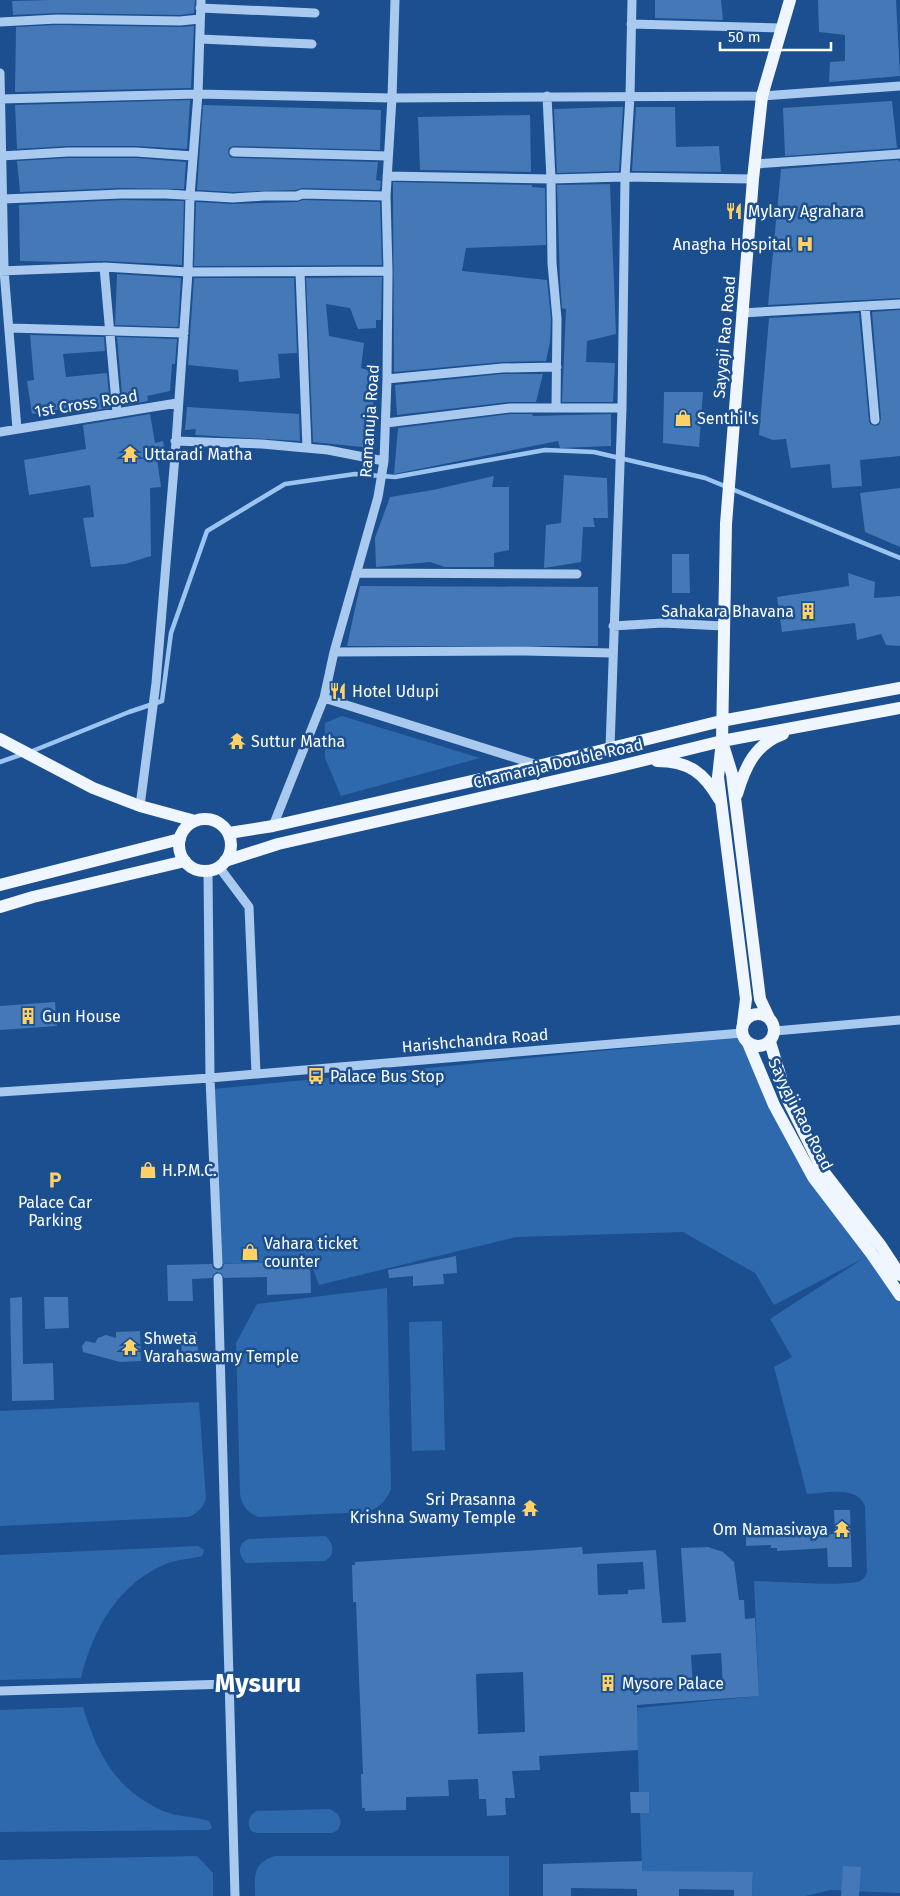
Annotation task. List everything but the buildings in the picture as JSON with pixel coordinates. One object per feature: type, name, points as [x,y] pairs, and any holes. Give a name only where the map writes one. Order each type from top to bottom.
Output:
[{"type":"main road","name":"Sayyaji Rao Road","points":[[790,0],[762,96],[753,179],[741,313],[726,524],[722,741],[718,777],[746,1000],[744,1033],[774,1105],[813,1177],[900,1295]]},
{"type":"main road","points":[[229,833],[273,826],[721,722],[900,688]]},
{"type":"main road","name":"Chamaraja Double Road","points":[[217,866],[278,844],[722,741],[900,708]]},
{"type":"main road","points":[[735,801],[751,760],[762,745],[779,735],[809,725]]},
{"type":"main road","points":[[0,739],[93,788],[140,806],[195,821]]},
{"type":"main road","name":"Sayyaji Rao Road","points":[[722,741],[732,774],[760,999],[769,1018]]},
{"type":"main road","points":[[638,762],[670,761],[687,766],[700,774],[711,785],[721,804]]},
{"type":"main road","points":[[204,819],[214,820],[223,825],[229,833],[232,843],[230,852],[217,866],[199,870],[191,867],[185,861],[180,850],[180,839],[185,828],[195,821],[204,819]]},
{"type":"main road","points":[[0,885],[180,839]]},
{"type":"main road","points":[[0,907],[33,897],[185,861]]},
{"type":"main road","points":[[760,1013],[773,1021],[772,1037],[759,1047],[744,1033],[750,1015],[760,1013]]},
{"type":"main road","name":"Sayyaji Rao Road","points":[[772,1037],[787,1098],[823,1171],[881,1246],[900,1275]]},
{"type":"street","name":"Ramanuja Road","points":[[273,826],[324,698],[334,652],[378,497],[384,461],[388,378],[386,196],[395,0]]},
{"type":"street","points":[[610,748],[618,477],[622,408],[625,177],[630,96],[632,0]]},
{"type":"street","points":[[140,806],[156,683],[184,333],[190,196],[198,94],[201,4],[315,13]]},
{"type":"street","points":[[0,22],[66,19],[180,21],[200,19]]},
{"type":"street","points":[[631,24],[782,28]]},
{"type":"street","points":[[200,39],[312,44]]},
{"type":"street","points":[[0,73],[1,156],[4,200],[2,270],[10,328],[17,429]]},
{"type":"street","points":[[1,99],[198,94],[392,98],[762,96],[900,86]]},
{"type":"street","points":[[547,96],[551,179],[552,263],[557,319],[556,408]]},
{"type":"street","points":[[1,156],[68,152],[116,152],[193,156]]},
{"type":"street","points":[[234,152],[388,156]]},
{"type":"street","points":[[755,164],[900,154]]},
{"type":"street","points":[[387,176],[551,179],[625,177],[753,179]]},
{"type":"street","points":[[4,200],[121,194],[233,198],[297,196],[302,194],[386,196]]},
{"type":"street","points":[[2,270],[104,267],[188,272],[388,271]]},
{"type":"street","points":[[104,267],[117,413]]},
{"type":"street","points":[[300,272],[307,448]]},
{"type":"street","points":[[741,313],[900,304]]},
{"type":"street","points":[[865,307],[875,420]]},
{"type":"street","points":[[10,328],[184,333]]},
{"type":"street","points":[[388,378],[502,368],[557,367]]},
{"type":"street","name":"1st Cross Road","points":[[0,432],[177,403]]},
{"type":"street","points":[[386,423],[510,408],[622,408]]},
{"type":"street","points":[[175,441],[262,444],[328,450],[384,461]]},
{"type":"street","points":[[356,573],[577,574]]},
{"type":"street","points":[[613,626],[663,623],[723,626]]},
{"type":"street","points":[[334,652],[525,651],[612,653]]},
{"type":"street","points":[[324,698],[538,766]]},
{"type":"street","points":[[217,866],[249,907],[256,1073]]},
{"type":"street","points":[[217,866],[210,1078],[218,1264]]},
{"type":"street","points":[[772,1037],[900,1020]]},
{"type":"street","name":"Harishchandra Road","points":[[0,1092],[210,1078],[744,1033]]},
{"type":"street","points":[[218,1278],[235,1896]]},
{"type":"street","points":[[0,1691],[228,1684]]},
{"type":"shaded area","points":[[342,716],[480,758],[341,796],[325,758],[325,723]]},
{"type":"shaded area","points":[[743,1037],[803,1158],[900,1295],[900,1893],[831,1890],[805,1896],[752,1896],[753,1873],[642,1871],[640,1813],[649,1812],[648,1792],[639,1792],[637,1708],[759,1696],[754,1581],[841,1584],[860,1581],[867,1573],[865,1506],[861,1499],[855,1495],[840,1492],[807,1494],[774,1367],[792,1357],[770,1319],[864,1258],[774,1305],[755,1273],[683,1232],[516,1237],[319,1285],[310,1261],[218,1264],[214,1089]]},
{"type":"shaded area","points":[[387,1288],[391,1489],[387,1497],[382,1504],[367,1512],[259,1517],[251,1513],[242,1502],[240,1494],[236,1343],[257,1304]]},
{"type":"shaded area","points":[[442,1321],[445,1450],[412,1451],[409,1322]]},
{"type":"shaded area","points":[[199,1402],[206,1499],[201,1508],[194,1514],[188,1517],[0,1526],[0,1411]]},
{"type":"shaded area","points":[[325,1536],[331,1543],[332,1550],[331,1556],[325,1561],[246,1563],[240,1553],[240,1547],[248,1539]]},
{"type":"shaded area","points":[[198,1546],[204,1550],[202,1556],[168,1563],[150,1572],[122,1595],[101,1625],[86,1660],[81,1678],[0,1680],[0,1555]]},
{"type":"shaded area","points":[[83,1707],[102,1755],[121,1781],[147,1802],[163,1811],[209,1821],[212,1828],[208,1830],[0,1832],[0,1710]]},
{"type":"shaded area","points":[[330,1809],[338,1814],[341,1822],[338,1830],[332,1833],[257,1833],[251,1831],[249,1825],[250,1817],[257,1811]]},
{"type":"shaded area","points":[[197,1856],[213,1873],[213,1896],[0,1896],[0,1860]]},
{"type":"shaded area","points":[[275,1856],[509,1856],[509,1896],[255,1896],[256,1871],[262,1862]]},
{"type":"waterway","points":[[30,752],[129,712],[162,701],[171,633],[207,531],[285,484],[355,474],[395,477],[545,450],[594,452],[705,478],[900,558]]},
{"type":"waterway","points":[[0,762],[23,754]]},
{"type":"place","name":"Mylary Agrahara","points":[[734,211]]},
{"type":"place","name":"Anagha Hospital","points":[[805,244]]},
{"type":"place","name":"Senthil's","points":[[683,418]]},
{"type":"place","name":"Uttaradi Matha","points":[[130,454]]},
{"type":"place","name":"Sahakara Bhavana","points":[[808,611]]},
{"type":"place","name":"Hotel Udupi","points":[[338,691]]},
{"type":"place","name":"Suttur Matha","points":[[237,741]]},
{"type":"place","name":"Gun House","points":[[28,1016]]},
{"type":"place","name":"Palace Bus Stop","points":[[316,1076]]},
{"type":"place","name":"H.P.M.C.","points":[[148,1170]]},
{"type":"place","name":"Palace Car Parking","points":[[55,1180]]},
{"type":"place","name":"Vahara ticket counter","points":[[250,1252]]},
{"type":"place","name":"Shweta Varahaswamy Temple","points":[[130,1347]]},
{"type":"place","name":"Sri Prasanna Krishna Swamy Temple","points":[[530,1508]]},
{"type":"place","name":"Om Namasivaya","points":[[842,1529]]},
{"type":"place","name":"Mysore Palace","points":[[608,1683]]},
{"type":"district","name":"Mysuru","points":[[258,1683]]}]
